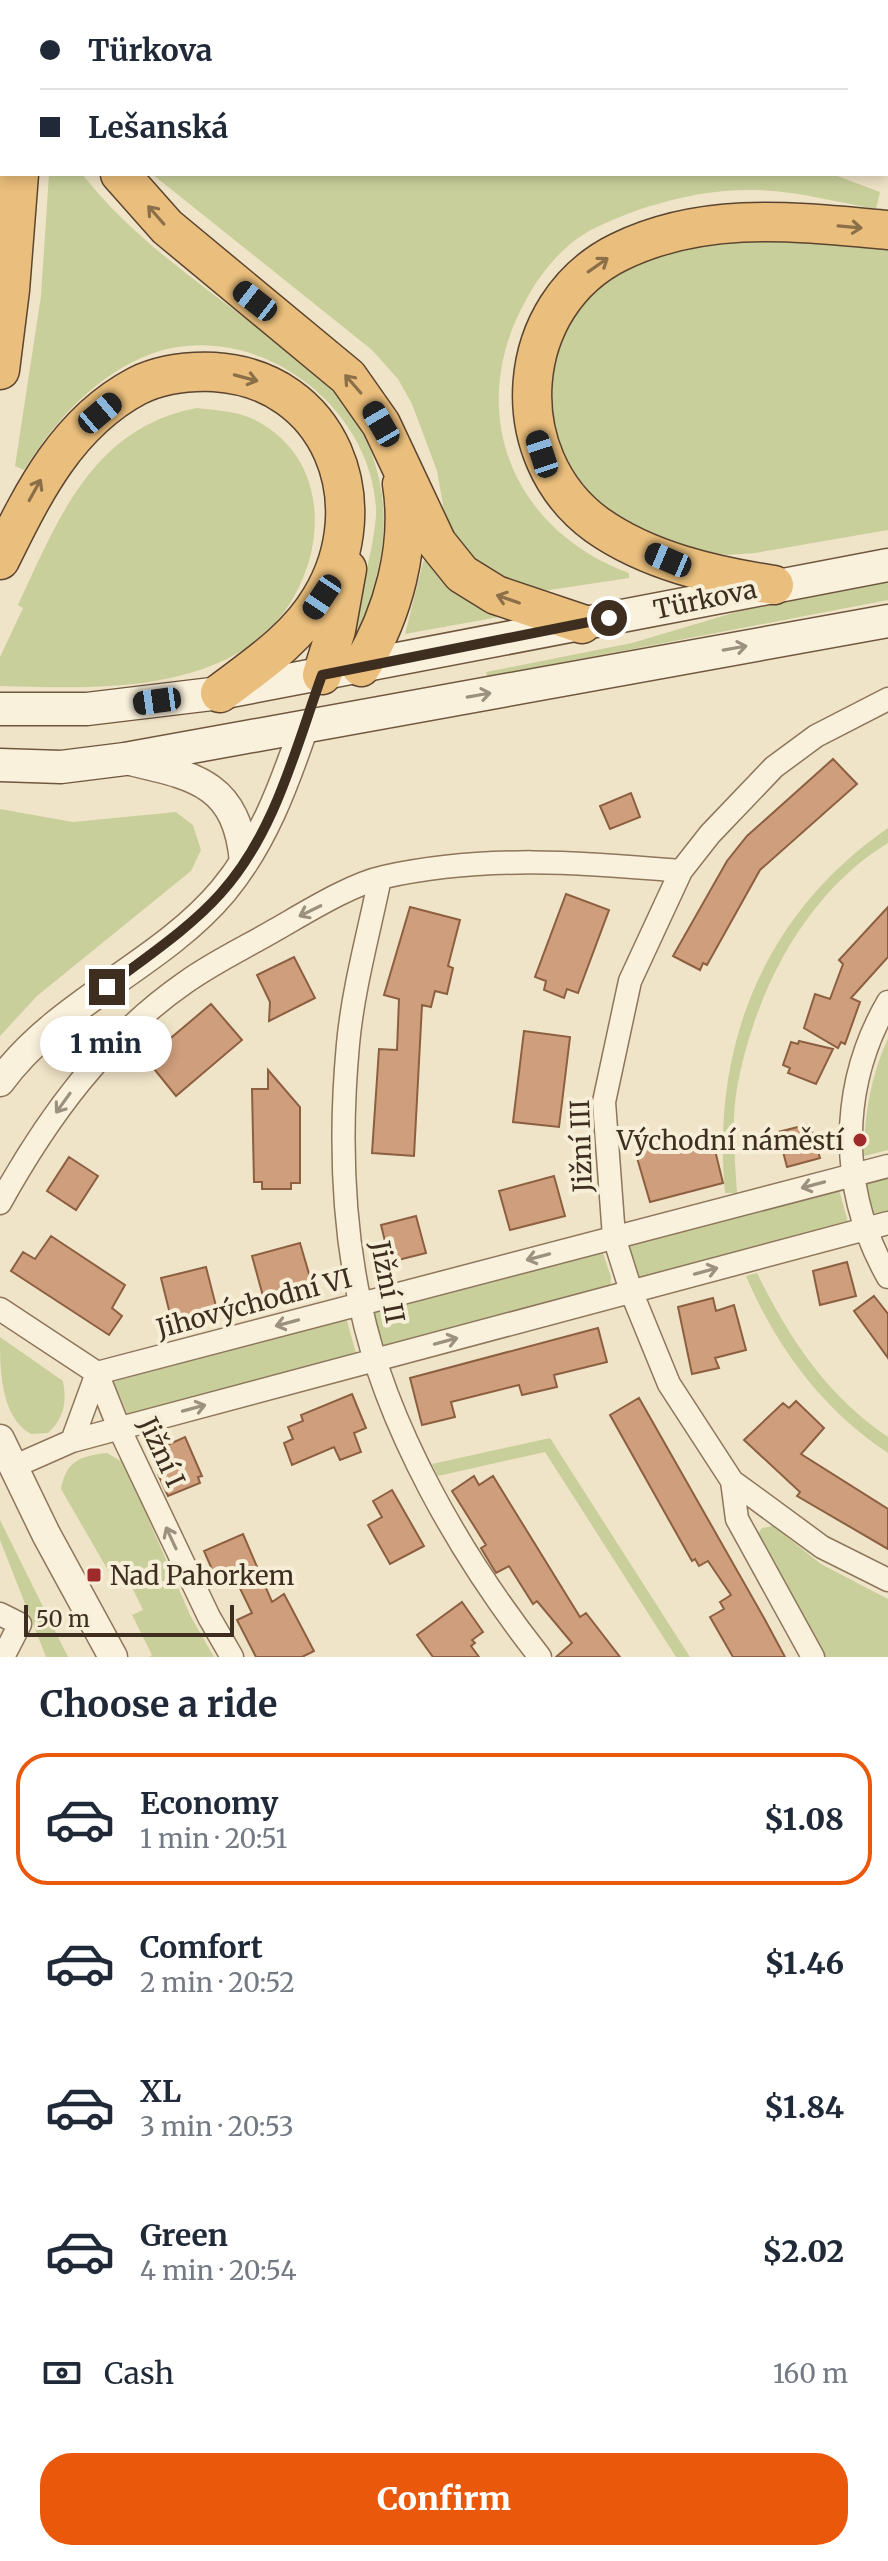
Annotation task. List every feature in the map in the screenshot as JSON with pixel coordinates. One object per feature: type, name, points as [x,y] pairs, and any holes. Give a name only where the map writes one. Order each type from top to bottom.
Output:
[{"type":"highway","points":[[0,370],[19,176]]},
{"type":"highway","points":[[122,176],[177,236],[348,377],[369,403],[437,543],[462,574],[496,595],[582,624]]},
{"type":"highway","points":[[774,585],[738,580],[668,560],[598,526],[580,511],[552,475],[535,433],[531,388],[539,344],[560,302],[575,283],[605,259],[651,239],[693,228],[743,221],[888,230]]},
{"type":"highway","points":[[0,560],[36,487],[75,434],[137,386],[178,373],[224,373],[266,384],[301,406],[324,433],[344,490],[348,546],[343,600],[322,675]]},
{"type":"highway","points":[[361,667],[375,645],[389,606],[404,537],[404,498],[393,450]]},
{"type":"highway","points":[[220,693],[280,647],[307,619],[333,574],[345,519]]},
{"type":"main road","name":"Türkova","points":[[0,709],[87,709],[220,693],[888,565]]},
{"type":"main road","name":"Türkova","points":[[0,765],[61,767],[125,759],[888,621]]},
{"type":"main road","points":[[304,727],[361,667]]},
{"type":"main road","points":[[304,727],[322,675]]},
{"type":"street","name":"Jižní III","points":[[813,1657],[737,1519],[732,1481],[669,1384],[631,1291],[614,1237],[604,1102],[630,981],[681,871],[710,834],[774,767],[816,736],[888,699]]},
{"type":"street","points":[[0,1082],[49,1031],[197,918],[244,862],[284,784],[304,727]]},
{"type":"street","points":[[125,759],[192,776],[209,785],[236,817],[244,862]]},
{"type":"street","points":[[0,1203],[28,1152],[89,1067],[185,982],[300,916],[380,878],[452,865],[551,860],[681,871]]},
{"type":"street","name":"Jižní II","points":[[380,878],[348,1043],[343,1180],[360,1304],[406,1441],[448,1523],[540,1657]]},
{"type":"street","points":[[888,1002],[871,1036],[852,1102],[852,1175],[865,1229],[888,1277]]},
{"type":"street","name":"Jihovýchodní VI","points":[[97,1373],[888,1166]]},
{"type":"street","points":[[13,1467],[72,1441],[888,1223]]},
{"type":"street","points":[[0,1309],[97,1373],[72,1441]]},
{"type":"street","name":"Jižní I","points":[[97,1373],[119,1428],[209,1617],[232,1657]]},
{"type":"street","points":[[0,1439],[113,1657]]},
{"type":"street","points":[[732,1481],[822,1547],[888,1580]]},
{"type":"street","points":[[3,1657],[10,1619]]},
{"type":"green space","points":[[49,176],[84,176],[145,239],[191,278],[295,356],[333,390],[354,418],[372,456],[384,518],[375,582],[351,646],[368,566],[376,507],[368,467],[351,431],[326,400],[294,374],[259,356],[220,347],[180,347],[141,358],[89,391],[60,420],[24,470],[15,466],[41,296]]},
{"type":"green space","points":[[154,176],[837,176],[880,192],[876,209],[767,191],[731,190],[670,200],[630,213],[583,235],[564,250],[540,278],[508,340],[500,382],[500,422],[510,461],[528,496],[554,527],[588,553],[629,573],[629,578],[543,591],[521,588],[479,567],[453,535],[445,516],[437,471],[412,404],[398,379],[372,350]]},
{"type":"green space","points":[[729,236],[791,237],[888,249],[888,530],[755,553],[726,555],[663,542],[592,503],[550,440],[548,360],[584,293],[632,262]]},
{"type":"green space","points":[[197,408],[251,418],[282,439],[303,466],[313,498],[314,532],[307,566],[293,598],[272,627],[245,649],[188,674],[126,685],[0,686],[0,657],[23,608],[18,605],[48,541],[84,481],[105,456],[131,435],[161,418]]},
{"type":"green space","points":[[427,559],[499,617],[405,634],[423,562]]},
{"type":"green space","points":[[888,581],[888,600],[487,677],[486,672],[632,643],[777,600]]},
{"type":"green space","points":[[0,809],[73,822],[176,812],[193,825],[201,850],[191,871],[37,996],[0,1036]]},
{"type":"green space","points":[[888,828],[888,843],[858,864],[808,918],[787,949],[770,983],[756,1017],[737,1088],[734,1127],[737,1193],[725,1193],[723,1138],[727,1086],[738,1035],[755,987],[778,942],[808,900],[845,862]]},
{"type":"green space","points":[[888,1038],[888,1150],[864,1156],[870,1096]]},
{"type":"green space","points":[[888,1173],[888,1215],[881,1217],[873,1213],[866,1183],[872,1177]]},
{"type":"green space","points":[[838,1186],[849,1226],[635,1280],[626,1249],[632,1242]]},
{"type":"green space","points":[[602,1250],[611,1277],[610,1291],[380,1350],[367,1312]]},
{"type":"green space","points":[[757,1273],[796,1343],[846,1403],[888,1437],[888,1453],[864,1436],[822,1397],[787,1352],[746,1276]]},
{"type":"green space","points":[[346,1317],[357,1357],[128,1415],[114,1382],[118,1377]]},
{"type":"green space","points":[[0,1337],[63,1381],[63,1410],[48,1433],[31,1434],[13,1416],[4,1391]]},
{"type":"green space","points":[[550,1438],[690,1657],[676,1657],[545,1452],[438,1476],[432,1464]]},
{"type":"green space","points":[[107,1453],[124,1463],[191,1617],[214,1657],[149,1657],[152,1655],[132,1615],[143,1610],[129,1581],[117,1586],[61,1489],[66,1472],[76,1462]]},
{"type":"green space","points":[[0,1520],[68,1657],[46,1657],[0,1540]]},
{"type":"green space","points":[[773,1526],[821,1564],[888,1599],[888,1657],[822,1657],[757,1535],[762,1528]]},
{"type":"building","points":[[833,759],[857,784],[760,870],[707,965],[703,963],[700,970],[673,956],[727,861],[747,836]]},
{"type":"building","points":[[631,793],[640,817],[610,829],[600,806]]},
{"type":"building","points":[[566,894],[609,910],[578,993],[567,989],[564,998],[544,990],[546,981],[535,977]]},
{"type":"building","points":[[410,907],[460,920],[448,966],[453,968],[447,994],[435,991],[431,1007],[422,1005],[414,1156],[372,1153],[379,1049],[397,1050],[399,999],[384,995]]},
{"type":"building","points":[[888,907],[888,957],[851,998],[860,1002],[845,1044],[841,1042],[838,1048],[804,1028],[815,994],[830,999],[843,964],[839,960]]},
{"type":"building","points":[[294,957],[315,998],[269,1021],[270,1002],[257,975]]},
{"type":"building","points":[[211,1004],[242,1040],[176,1096],[146,1059]]},
{"type":"building","points":[[524,1031],[570,1037],[559,1127],[513,1122]]},
{"type":"building","points":[[799,1041],[833,1049],[816,1084],[788,1073],[790,1068],[783,1065],[791,1042],[798,1044]]},
{"type":"building","points":[[268,1070],[300,1107],[300,1183],[291,1183],[291,1189],[262,1189],[262,1182],[254,1182],[252,1089],[268,1089]]},
{"type":"building","points":[[810,1124],[820,1158],[787,1167],[778,1132]]},
{"type":"building","points":[[712,1138],[723,1183],[650,1202],[635,1151],[671,1140],[673,1149]]},
{"type":"building","points":[[69,1157],[98,1176],[76,1210],[47,1191]]},
{"type":"building","points":[[554,1176],[565,1216],[510,1230],[499,1191]]},
{"type":"building","points":[[416,1216],[426,1253],[390,1262],[381,1225]]},
{"type":"building","points":[[51,1236],[125,1285],[112,1308],[122,1316],[109,1335],[11,1271],[23,1252],[35,1259]]},
{"type":"building","points":[[300,1243],[312,1284],[263,1296],[252,1256]]},
{"type":"building","points":[[847,1262],[856,1296],[820,1305],[813,1271]]},
{"type":"building","points":[[206,1267],[217,1310],[172,1322],[161,1278]]},
{"type":"building","points":[[874,1296],[888,1314],[888,1358],[854,1311]]},
{"type":"building","points":[[713,1298],[716,1311],[734,1305],[746,1350],[715,1358],[719,1368],[692,1374],[678,1307]]},
{"type":"building","points":[[598,1328],[607,1362],[554,1375],[557,1387],[522,1395],[519,1385],[451,1402],[455,1417],[422,1425],[410,1378]]},
{"type":"building","points":[[352,1394],[366,1428],[354,1433],[361,1452],[340,1460],[334,1447],[292,1465],[284,1443],[293,1439],[288,1427],[303,1421],[301,1415]]},
{"type":"building","points":[[639,1398],[785,1657],[733,1657],[710,1617],[724,1609],[720,1602],[731,1595],[708,1561],[699,1566],[695,1559],[692,1561],[610,1415]]},
{"type":"building","points":[[796,1401],[824,1428],[801,1454],[888,1509],[888,1549],[797,1496],[800,1492],[744,1440],[783,1403],[789,1408]]},
{"type":"building","points":[[185,1437],[202,1476],[198,1477],[200,1483],[168,1496],[158,1474],[162,1471],[154,1451]]},
{"type":"building","points":[[474,1476],[479,1485],[493,1476],[580,1617],[586,1613],[620,1657],[556,1657],[572,1643],[537,1601],[533,1604],[509,1566],[496,1573],[481,1548],[486,1545],[452,1491]]},
{"type":"building","points":[[392,1490],[424,1546],[390,1564],[368,1525],[382,1517],[373,1501]]},
{"type":"building","points":[[243,1534],[272,1602],[284,1594],[314,1651],[302,1657],[256,1657],[237,1620],[252,1613],[233,1574],[217,1581],[204,1551]]},
{"type":"building","points":[[462,1602],[483,1632],[472,1640],[475,1643],[471,1646],[479,1657],[433,1657],[417,1635]]},
{"type":"place","name":"Východní náměstí","points":[[860,1140]]},
{"type":"place","name":"Nad Pahorkem","points":[[94,1575]]},
{"type":"route","points":[[107,987],[197,918],[223,892],[244,862],[284,784],[322,675],[609,618]]}]
